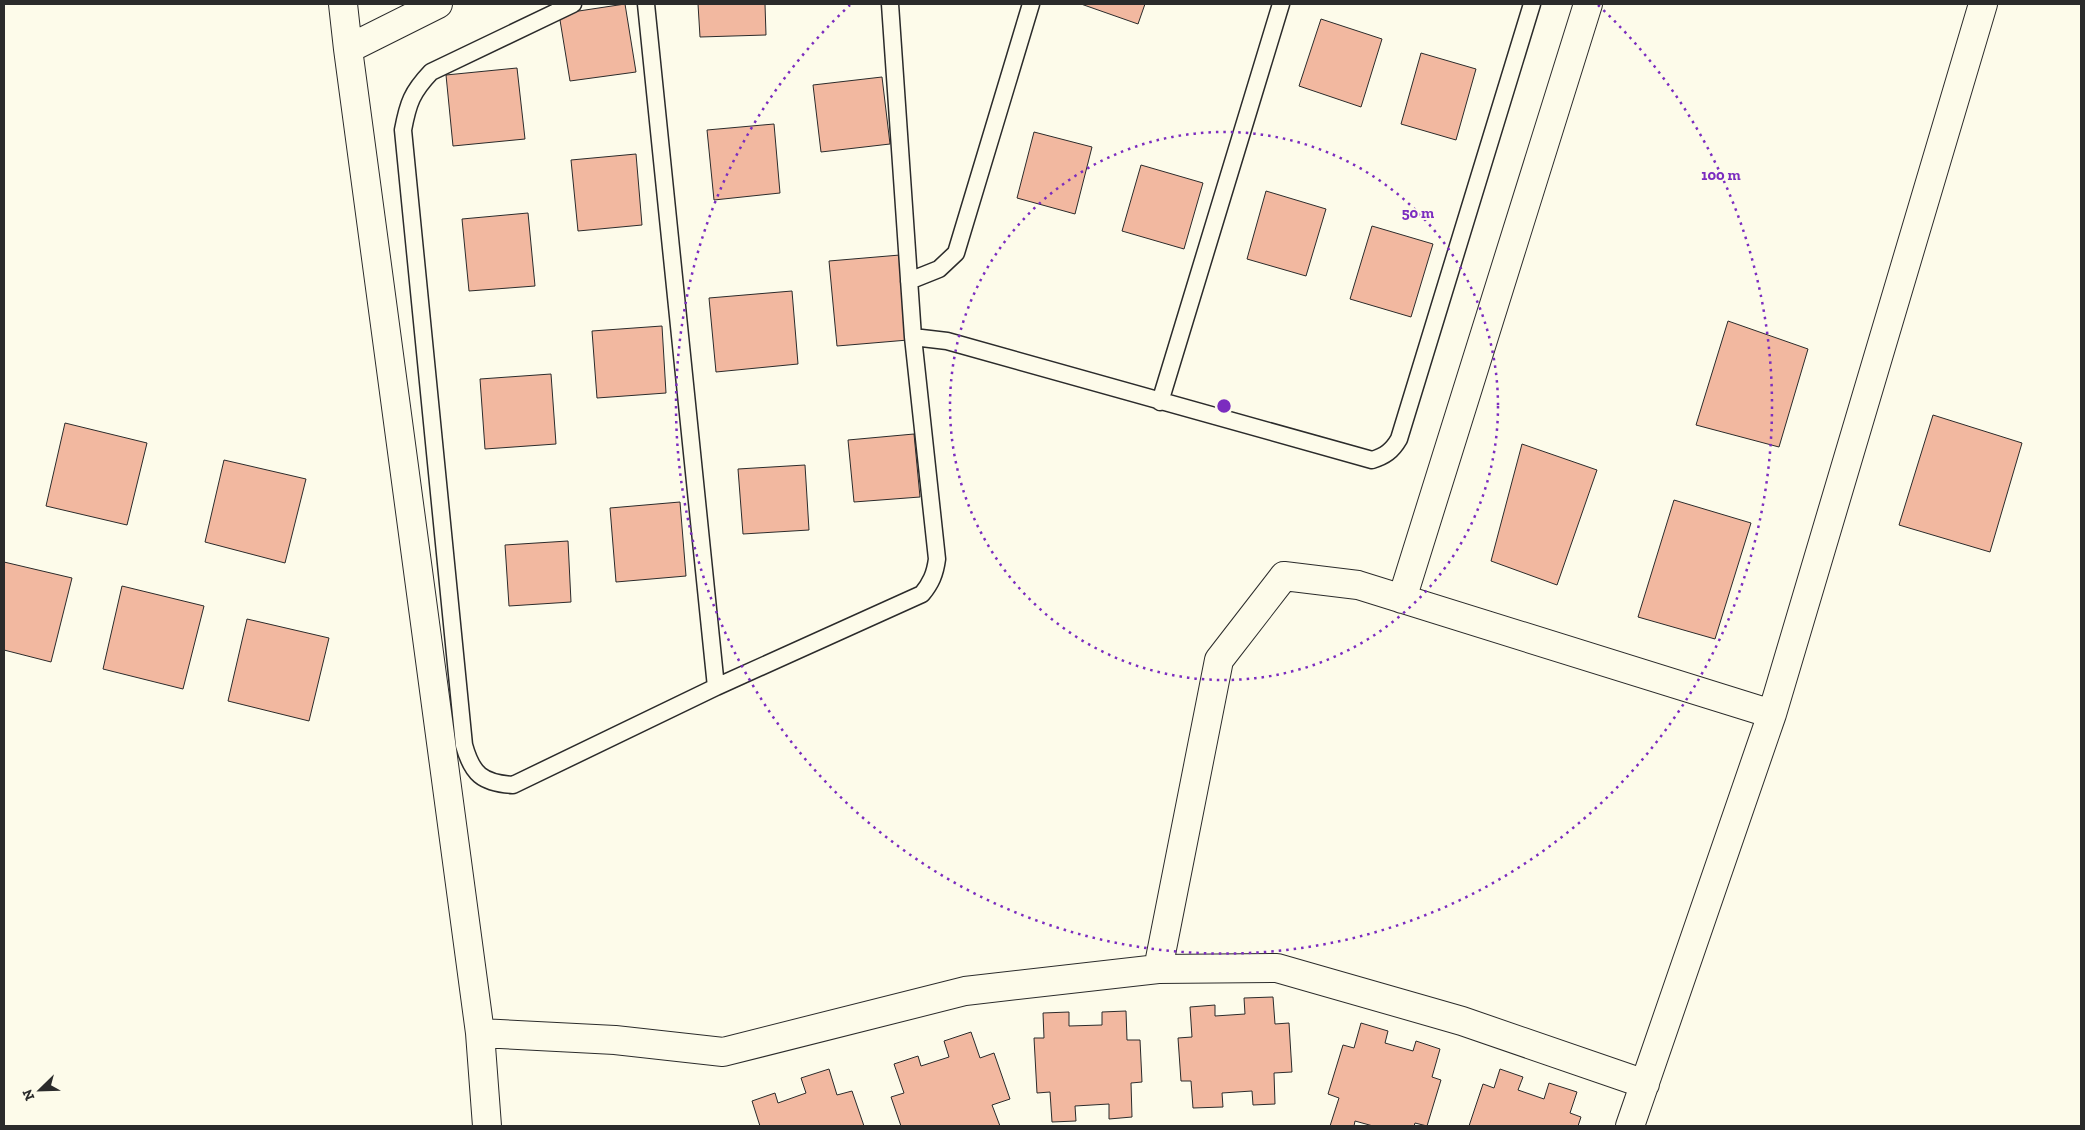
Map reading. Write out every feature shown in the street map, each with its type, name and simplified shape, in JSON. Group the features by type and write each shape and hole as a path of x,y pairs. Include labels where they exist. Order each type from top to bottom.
{"street":[{"path":"342,4 480,1033 487,1126"},
{"path":"348,49 438,4"},
{"path":"1402,599 1588,4"},
{"path":"1630,1126 1772,714 1984,4"},
{"path":"1158,969 1219,660 1284,576 1358,585 1772,714"},
{"path":"480,1033 615,1040 723,1052 965,991 1158,969 1277,968 1462,1022 1645,1084"}],"lane":[{"path":"573,4 431,72 416,89 407,106 403,130 464,745 469,764 479,776 496,784 513,785 716,687 922,594 930,584 935,572 937,559 913,337 890,4"},
{"path":"646,4 716,687"},
{"path":"909,281 939,268 956,253 1031,4"},
{"path":"1160,402 1281,4"},
{"path":"913,337 947,341 1372,460 1383,457 1393,449 1399,439 1532,4"}],"building":[{"path":"625,4 636,72 570,81 559,14"},
{"path":"698,4 765,4 766,35 700,37"},
{"path":"1081,4 1145,4 1138,24"},
{"path":"1321,19 1382,39 1361,107 1299,86"},
{"path":"1421,53 1476,69 1456,140 1401,124"},
{"path":"517,68 525,139 453,146 446,75"},
{"path":"882,77 890,144 821,152 813,85"},
{"path":"774,124 780,193 714,200 707,130"},
{"path":"1034,132 1092,147 1075,214 1017,198"},
{"path":"636,154 642,225 578,231 571,160"},
{"path":"1141,165 1203,183 1184,249 1122,231"},
{"path":"1266,191 1326,209 1306,276 1247,259"},
{"path":"528,213 535,286 469,291 462,219"},
{"path":"1372,226 1433,244 1411,317 1350,299"},
{"path":"900,255 908,340 837,346 829,261"},
{"path":"792,291 798,364 716,372 709,298"},
{"path":"1728,321 1808,349 1779,447 1696,425"},
{"path":"662,326 666,393 597,398 592,331"},
{"path":"551,374 556,444 485,449 480,379"},
{"path":"1933,415 2022,443 1990,552 1899,525"},
{"path":"65,423 147,443 127,525 46,506"},
{"path":"914,434 920,497 854,502 848,440"},
{"path":"1522,444 1597,470 1557,585 1491,561"},
{"path":"224,460 306,479 285,563 205,542"},
{"path":"805,465 809,530 743,534 738,469"},
{"path":"1674,500 1751,523 1715,639 1638,617"},
{"path":"680,502 686,576 616,582 610,508"},
{"path":"568,541 571,602 509,606 505,545"},
{"path":"4,562 72,578 51,662 4,650"},
{"path":"122,586 204,606 183,689 103,669"},
{"path":"247,619 329,638 309,721 228,701"},
{"path":"1273,997 1275,1024 1289,1023 1292,1072 1274,1073 1275,1104 1253,1105 1252,1091 1222,1093 1223,1107 1193,1108 1191,1081 1181,1081 1178,1038 1192,1037 1190,1007 1215,1005 1215,1016 1245,1014 1244,998"},
{"path":"1126,1011 1127,1040 1140,1040 1142,1082 1131,1083 1132,1117 1109,1119 1109,1104 1075,1106 1076,1121 1052,1122 1050,1092 1037,1093 1034,1038 1044,1038 1043,1013 1069,1012 1069,1026 1102,1025 1102,1012"},
{"path":"1361,1023 1388,1031 1385,1043 1413,1051 1416,1041 1440,1049 1432,1077 1441,1080 1427,1126 1415,1123 1414,1126 1373,1126 1355,1121 1354,1126 1330,1126 1339,1098 1328,1094 1343,1045 1354,1048"},
{"path":"971,1032 980,1058 994,1053 1010,1099 992,1105 1000,1126 901,1126 891,1097 904,1093 894,1064 918,1056 921,1066 949,1057 944,1041"},
{"path":"829,1069 837,1095 852,1091 864,1126 760,1126 752,1101 775,1093 778,1103 806,1093 801,1078"},
{"path":"1500,1069 1523,1077 1518,1090 1544,1099 1549,1083 1577,1092 1570,1113 1581,1117 1578,1126 1469,1126 1483,1084 1494,1088"}]}
